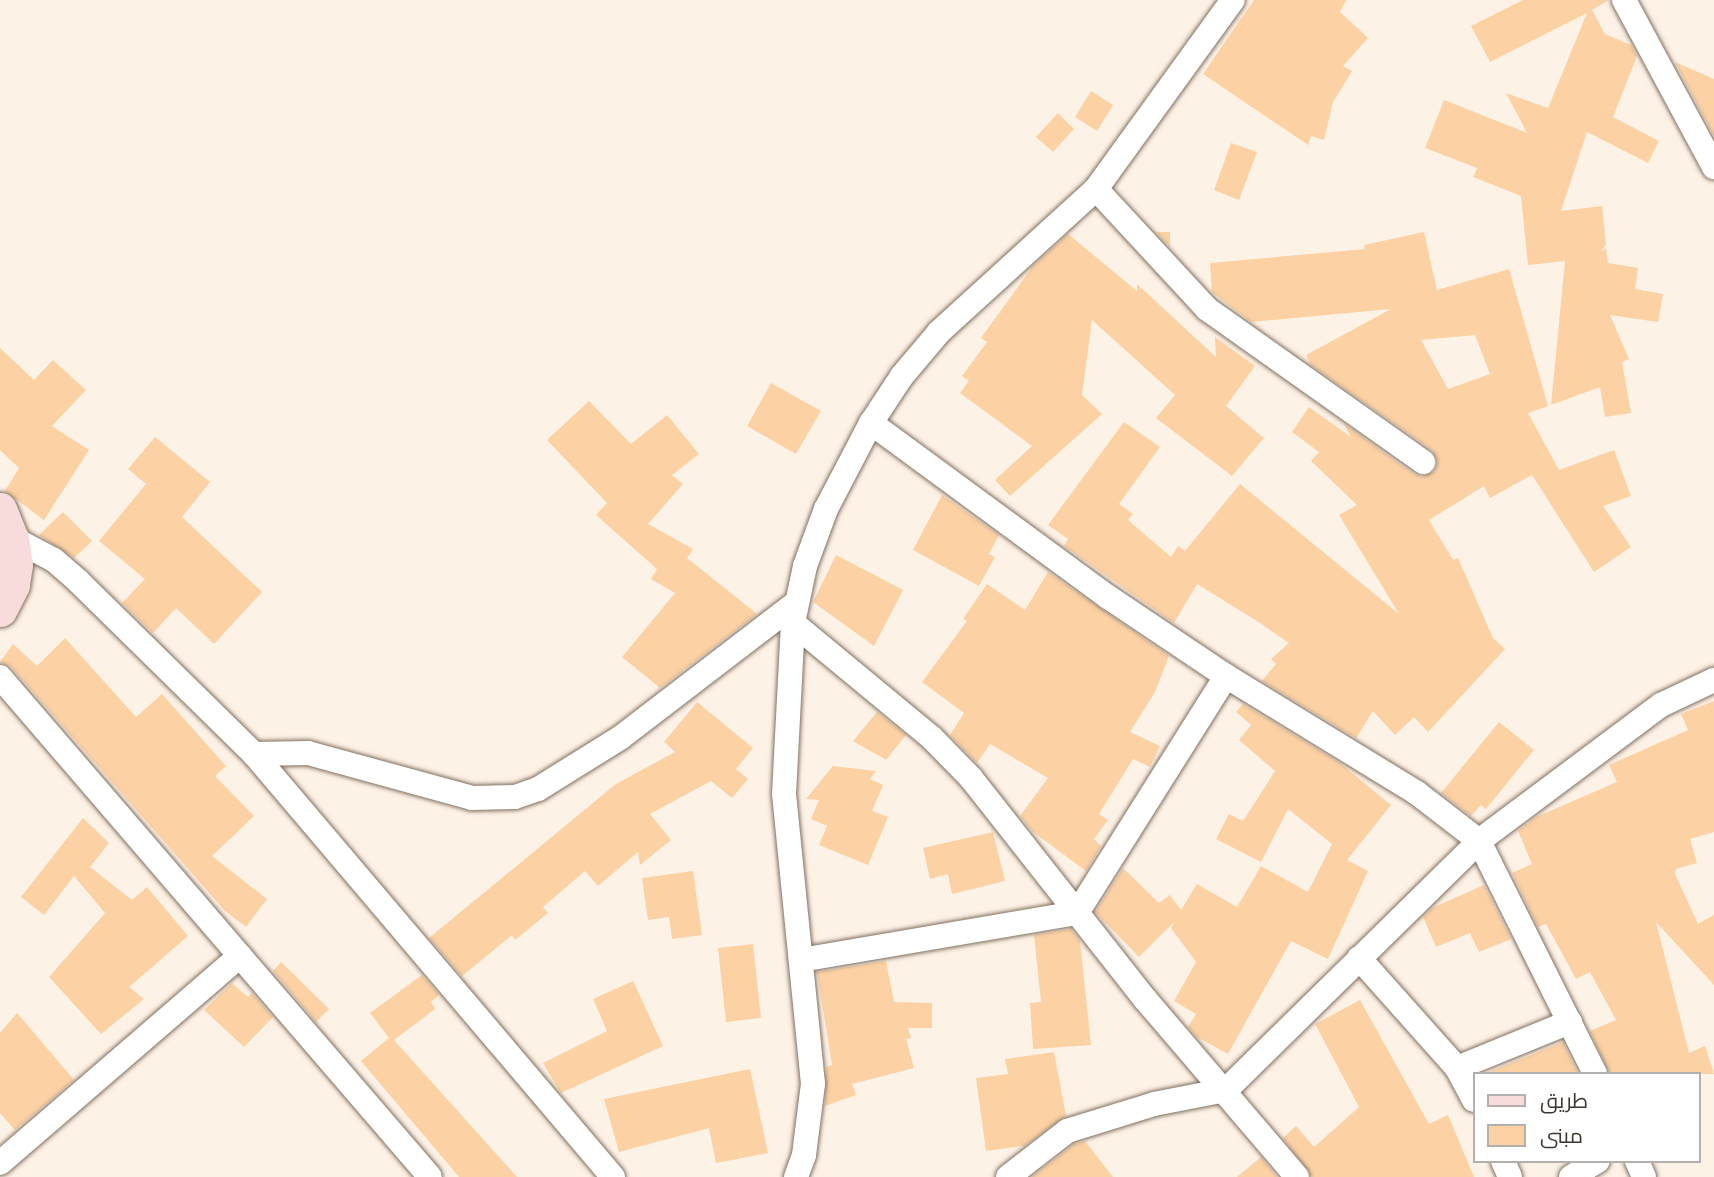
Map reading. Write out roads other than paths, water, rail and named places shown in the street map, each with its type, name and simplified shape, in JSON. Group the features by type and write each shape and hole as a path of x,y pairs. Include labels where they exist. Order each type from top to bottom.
{"main road":[{"path":"0,610 13,585 6,523"}],"street":[{"path":"796,1177 804,1155 813,1084 784,794 794,613 826,509 871,423 939,332 1096,189 1233,0"},
{"path":"1624,0 1714,167"},
{"path":"1096,189 1207,309 1423,462"},
{"path":"871,423 1108,597 1226,676 1417,793 1479,841 1594,1072"},
{"path":"6,523 79,582 254,754 613,1177"},
{"path":"254,754 308,753 472,798 515,797 538,789 620,738 794,613"},
{"path":"794,613 932,738 971,778 1145,999 1226,1090 1297,1177"},
{"path":"801,960 1077,913 1226,676"},
{"path":"0,677 430,1177"},
{"path":"1009,1177 1067,1131 1154,1104 1226,1090 1479,841 1661,705 1714,680"},
{"path":"0,1163 240,956"},
{"path":"1359,958 1457,1068 1472,1096"},
{"path":"1457,1068 1570,1022"},
{"path":"1571,1177 1595,1163"}]}
